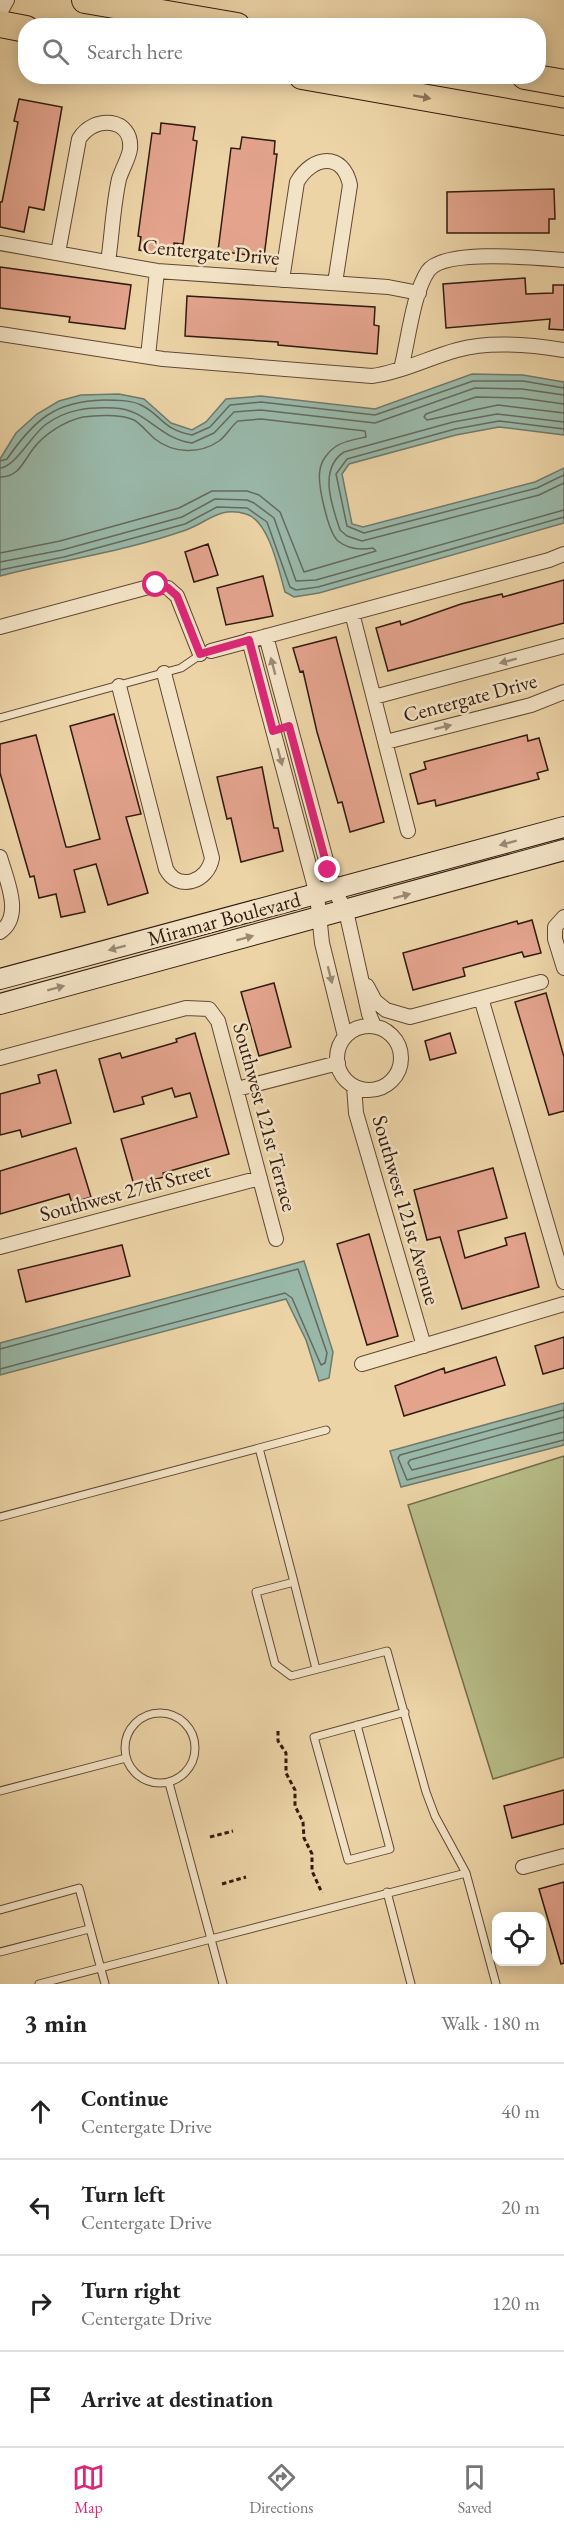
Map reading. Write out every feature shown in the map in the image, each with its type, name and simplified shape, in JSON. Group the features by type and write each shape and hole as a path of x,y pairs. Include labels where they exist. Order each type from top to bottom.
{"highway":[{"path":"85,0 190,18"},
{"path":"0,24 18,27"},
{"path":"546,80 564,83"},
{"path":"348,84 564,122"}],"street":[{"path":"0,13 7,0"},
{"path":"58,253 79,139 86,128 94,123 110,122 123,128 129,138 130,150 119,181 108,262"},
{"path":"282,280 297,182 304,170 314,162 327,161 348,174 350,185 335,283"},
{"name":"Centergate Drive","path":"0,243 157,271 388,287 419,293"},
{"path":"401,369 419,293 429,270 437,264 453,259 518,257 564,261"},
{"path":"148,356 157,271"},
{"path":"0,334 148,356 372,376 401,369 459,349 529,345 564,350"},
{"path":"0,627 156,585 168,588 177,596 206,652 549,560 564,554"},
{"name":"Centergate Drive","path":"352,613 408,831"},
{"path":"266,636 289,726 325,893 319,918 322,943 345,1036"},
{"path":"249,640 273,731 325,893 346,911 369,1014 374,1026"},
{"name":"Centergate Drive","path":"374,697 564,646"},
{"path":"119,686 166,869 170,877 180,882 191,882 202,877 211,867 212,858 164,673"},
{"name":"Centergate Drive","path":"386,742 531,705 564,693"},
{"path":"273,731 289,726"},
{"name":"Miramar Boulevard","path":"0,979 564,827"},
{"name":"Miramar Boulevard","path":"0,1004 564,850"},
{"path":"0,857 13,910 10,920 0,932"},
{"path":"560,922 555,939 564,968"},
{"path":"362,977 375,1001 386,1010 410,1017"},
{"path":"392,1035 410,1017 541,982"},
{"path":"481,998 564,1282"},
{"name":"Southwest 121st Terrace","path":"0,1058 186,1008 209,1009 218,1021 276,1239"},
{"path":"374,1026 392,1035 401,1053 398,1072 383,1086 364,1089 346,1080 338,1063 340,1044 353,1030 374,1026"},
{"path":"237,1089 338,1063"},
{"name":"Southwest 121st Avenue","path":"354,1086 356,1113 424,1346"},
{"name":"Southwest 27th Street","path":"0,1246 260,1178"},
{"path":"362,1364 564,1304"},
{"path":"523,1867 564,1856"}],"lane":[{"path":"0,718 164,673 189,664 206,652"},
{"path":"0,1517 326,1430"},
{"path":"259,1448 316,1669"},
{"path":"294,1582 256,1592 275,1664 291,1676 387,1651 431,1807 466,1873 496,1984"},
{"path":"357,1725 390,1849 348,1860 314,1737 357,1725 405,1712"},
{"path":"166,1714 178,1718 187,1725 193,1735 194,1759 189,1770 169,1783 147,1782 138,1776 126,1758 124,1746 127,1735 143,1717 166,1714"},
{"path":"0,1791 126,1758"},
{"path":"169,1783 223,1984"},
{"path":"39,1984 466,1873"},
{"path":"0,1910 79,1888 105,1984"},
{"path":"387,1892 411,1984"},
{"path":"0,1952 89,1929"}],"path":[{"path":"278,1731 278,1741 286,1753 286,1773 295,1790 295,1806 303,1822 304,1838 312,1854 312,1871 322,1893"},
{"path":"210,1837 233,1830"},
{"path":"222,1884 246,1877"}],"green space":[{"path":"564,1456 564,1757 493,1779 408,1505"}],"water":[{"path":"472,374 523,375 564,382 564,435 499,427 456,435 349,464 342,474 352,524 363,527 535,482 564,468 564,523 319,593 294,597 285,592 272,547 261,526 254,518 237,512 221,513 194,527 140,544 0,576 0,459 16,433 37,414 59,401 81,395 119,394 144,399 171,423 192,430 206,422 226,399 261,396 375,409"},
{"path":"304,1261 333,1352 329,1378 319,1381 306,1340 286,1299 0,1375 0,1343"},
{"path":"564,1403 564,1445 401,1487 390,1451"}],"building":[{"path":"19,99 62,107 44,210 29,207 24,232 0,227 0,202 2,202 18,122 14,121"},
{"path":"161,123 195,127 193,140 197,141 183,244 174,243 173,255 139,250 141,237 138,236 152,133 160,134"},
{"path":"242,137 275,141 274,154 277,154 264,257 218,251 231,148 240,149"},
{"path":"554,189 555,219 549,219 549,233 447,233 447,192"},
{"path":"0,267 131,285 125,329 69,322 70,317 0,308"},
{"path":"525,278 526,294 553,293 553,285 564,285 564,330 549,329 550,319 446,328 443,284"},
{"path":"187,296 375,307 374,325 379,326 377,354 278,345 278,342 185,336"},
{"path":"208,544 218,575 194,582 185,552"},
{"path":"263,576 273,616 226,625 217,588"},
{"path":"564,580 564,623 388,671 376,628 400,621 401,625 461,604 502,594 503,597"},
{"path":"336,637 384,822 350,832 342,802 338,803 317,732 303,671 300,672 293,648"},
{"path":"114,714 141,814 126,817 148,893 108,905 96,864 74,870 85,912 61,917 56,894 39,898 34,876 30,877 0,773 0,744 36,735 66,847 70,847 100,839 70,726"},
{"path":"527,735 528,741 539,738 548,770 537,773 539,779 436,806 435,800 418,804 410,774 426,769 424,762"},
{"path":"262,767 274,828 278,828 283,851 241,862 231,818 227,819 217,777"},
{"path":"532,920 541,953 524,957 522,952 463,968 465,976 413,990 403,953 517,921 518,924"},
{"path":"274,983 291,1047 259,1056 241,992"},
{"path":"546,993 564,1057 564,1111 549,1115 515,1002"},
{"path":"195,1033 229,1154 163,1173 164,1177 134,1185 121,1139 197,1117 190,1093 175,1097 172,1088 142,1097 144,1104 114,1112 99,1059 120,1053 122,1058 177,1042 176,1039"},
{"path":"450,1033 456,1053 430,1060 425,1041"},
{"path":"56,1070 71,1123 22,1137 20,1130 0,1135 0,1094 40,1083 38,1075"},
{"path":"76,1148 91,1197 72,1203 69,1194 0,1214 0,1171"},
{"path":"493,1168 507,1218 458,1231 465,1258 507,1245 505,1238 525,1233 539,1287 462,1309 440,1237 427,1240 414,1190"},
{"path":"369,1234 398,1336 367,1345 337,1244"},
{"path":"122,1245 130,1276 26,1302 18,1270"},
{"path":"564,1337 564,1368 543,1374 535,1346"},
{"path":"496,1357 505,1385 404,1416 395,1386 444,1368 445,1373"},
{"path":"564,1790 564,1824 512,1838 504,1806"},
{"path":"564,1882 564,1963 561,1964 546,1912 539,1889"}],"route":[{"path":"156,585 168,588 177,596 200,654 249,640 273,731 289,726 328,870"}]}
